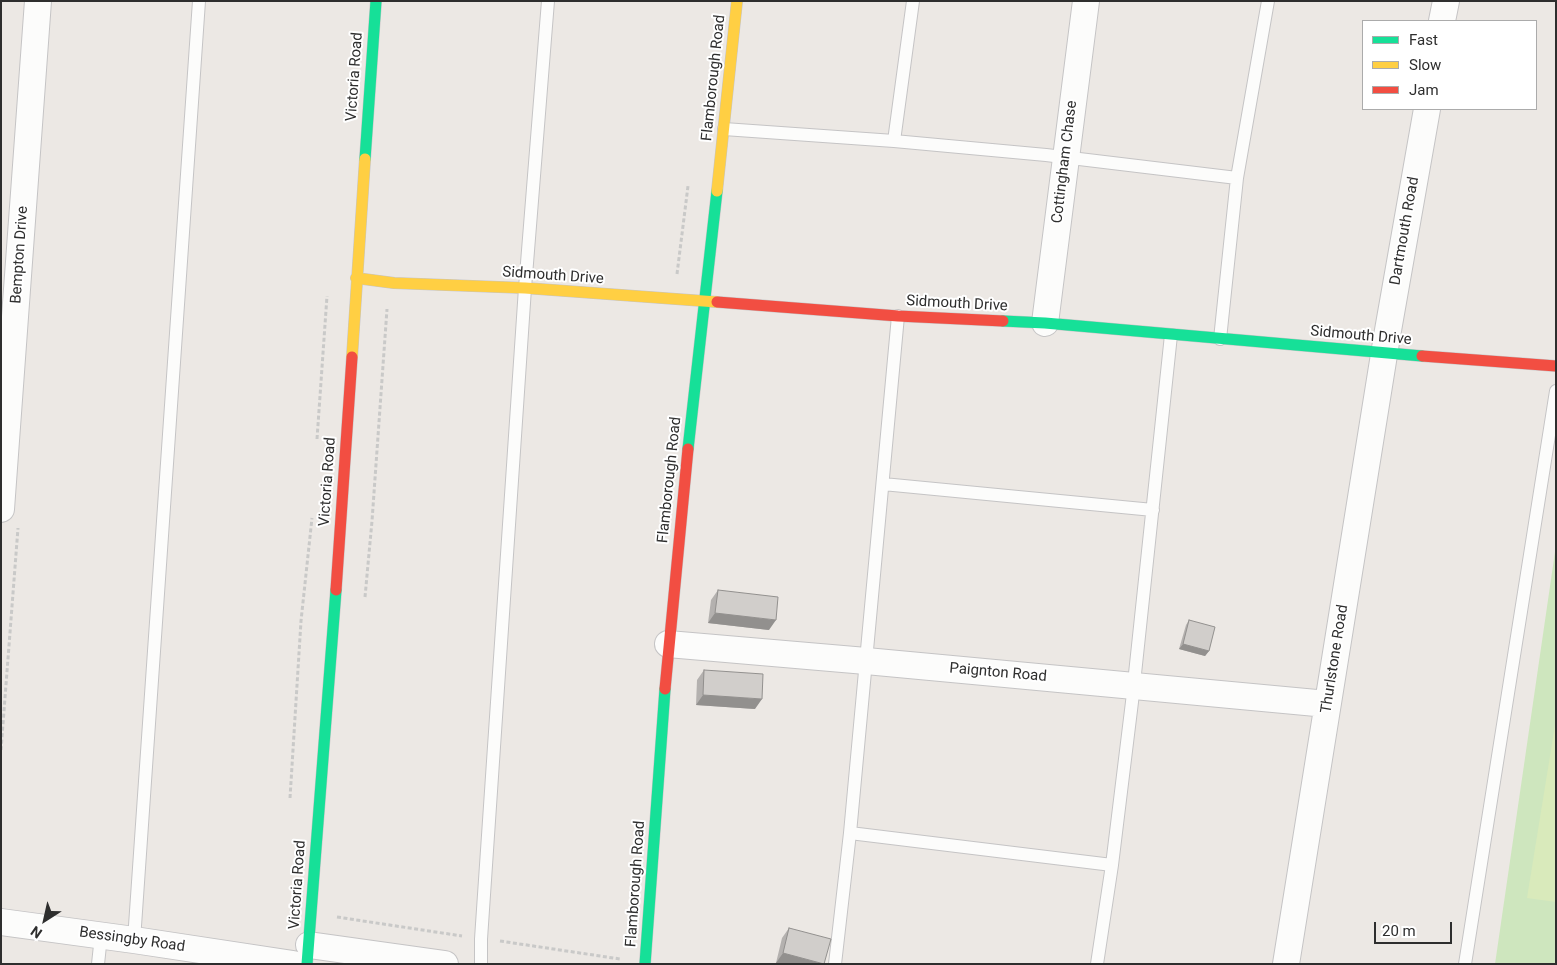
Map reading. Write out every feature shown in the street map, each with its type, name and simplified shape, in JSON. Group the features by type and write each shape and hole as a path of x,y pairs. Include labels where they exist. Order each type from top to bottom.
{"street":[{"name":"Bempton Drive","path":"1,509 38,1"},
{"name":"Victoria Road","path":"303,958 340,536 376,1"},
{"name":"Flamborough Road","path":"645,964 668,644 701,321 737,1"},
{"name":"Cottingham Chase","path":"1044,323 1086,1"},
{"path":"1442,20 1446,1"},
{"name":"Dartmouth Road","path":"1384,354 1427,110"},
{"name":"Sidmouth Drive","path":"356,278 394,283 525,288 898,316 1044,323 1384,354 1556,366"},
{"name":"Thurlstone Road","path":"1286,964 1384,354"},
{"name":"Paignton Road","path":"668,644 866,660 1327,704"},
{"name":"Bessingby Road","path":"1,922 134,940 303,958 445,964"}],"lane":[{"path":"134,940 199,1"},
{"path":"481,964 525,288 548,1"},
{"path":"894,141 912,1"},
{"path":"1220,339 1237,178 1268,1"},
{"path":"724,129 894,141 1066,158 1237,178"},
{"path":"835,964 850,833 898,316"},
{"path":"1097,964 1112,866 1134,686 1171,335"},
{"path":"1465,964 1556,391"},
{"path":"883,484 1152,510"},
{"path":"850,833 1112,866"},
{"path":"98,964 101,936"}],"path":[{"path":"317,446 327,293"},
{"path":"290,801 300,621 312,515"}],"green space":[{"path":"1556,545 1556,964 1495,964"},
{"path":"1556,719 1556,902 1527,898"}],"building":[{"path":"718,590 778,597 776,620 715,613"},
{"path":"1189,620 1215,627 1209,651 1183,644"},
{"path":"704,670 763,674 762,699 703,695"},
{"path":"789,928 831,939 824,964 783,953"}],"traffic: fast":[{"path":"365,159 376,1"},
{"path":"688,449 717,191"},
{"path":"1003,321 1045,323 1422,356"},
{"path":"307,964 336,590"},
{"path":"645,964 665,689"}],"traffic: slow":[{"path":"717,191 737,1"},
{"path":"352,357 365,159"},
{"path":"356,278 394,283 525,288 717,302"}],"traffic: jam":[{"path":"717,302 898,316 1003,321"},
{"path":"1422,356 1556,366"},
{"path":"336,590 352,357"},
{"path":"665,689 688,449"}]}
